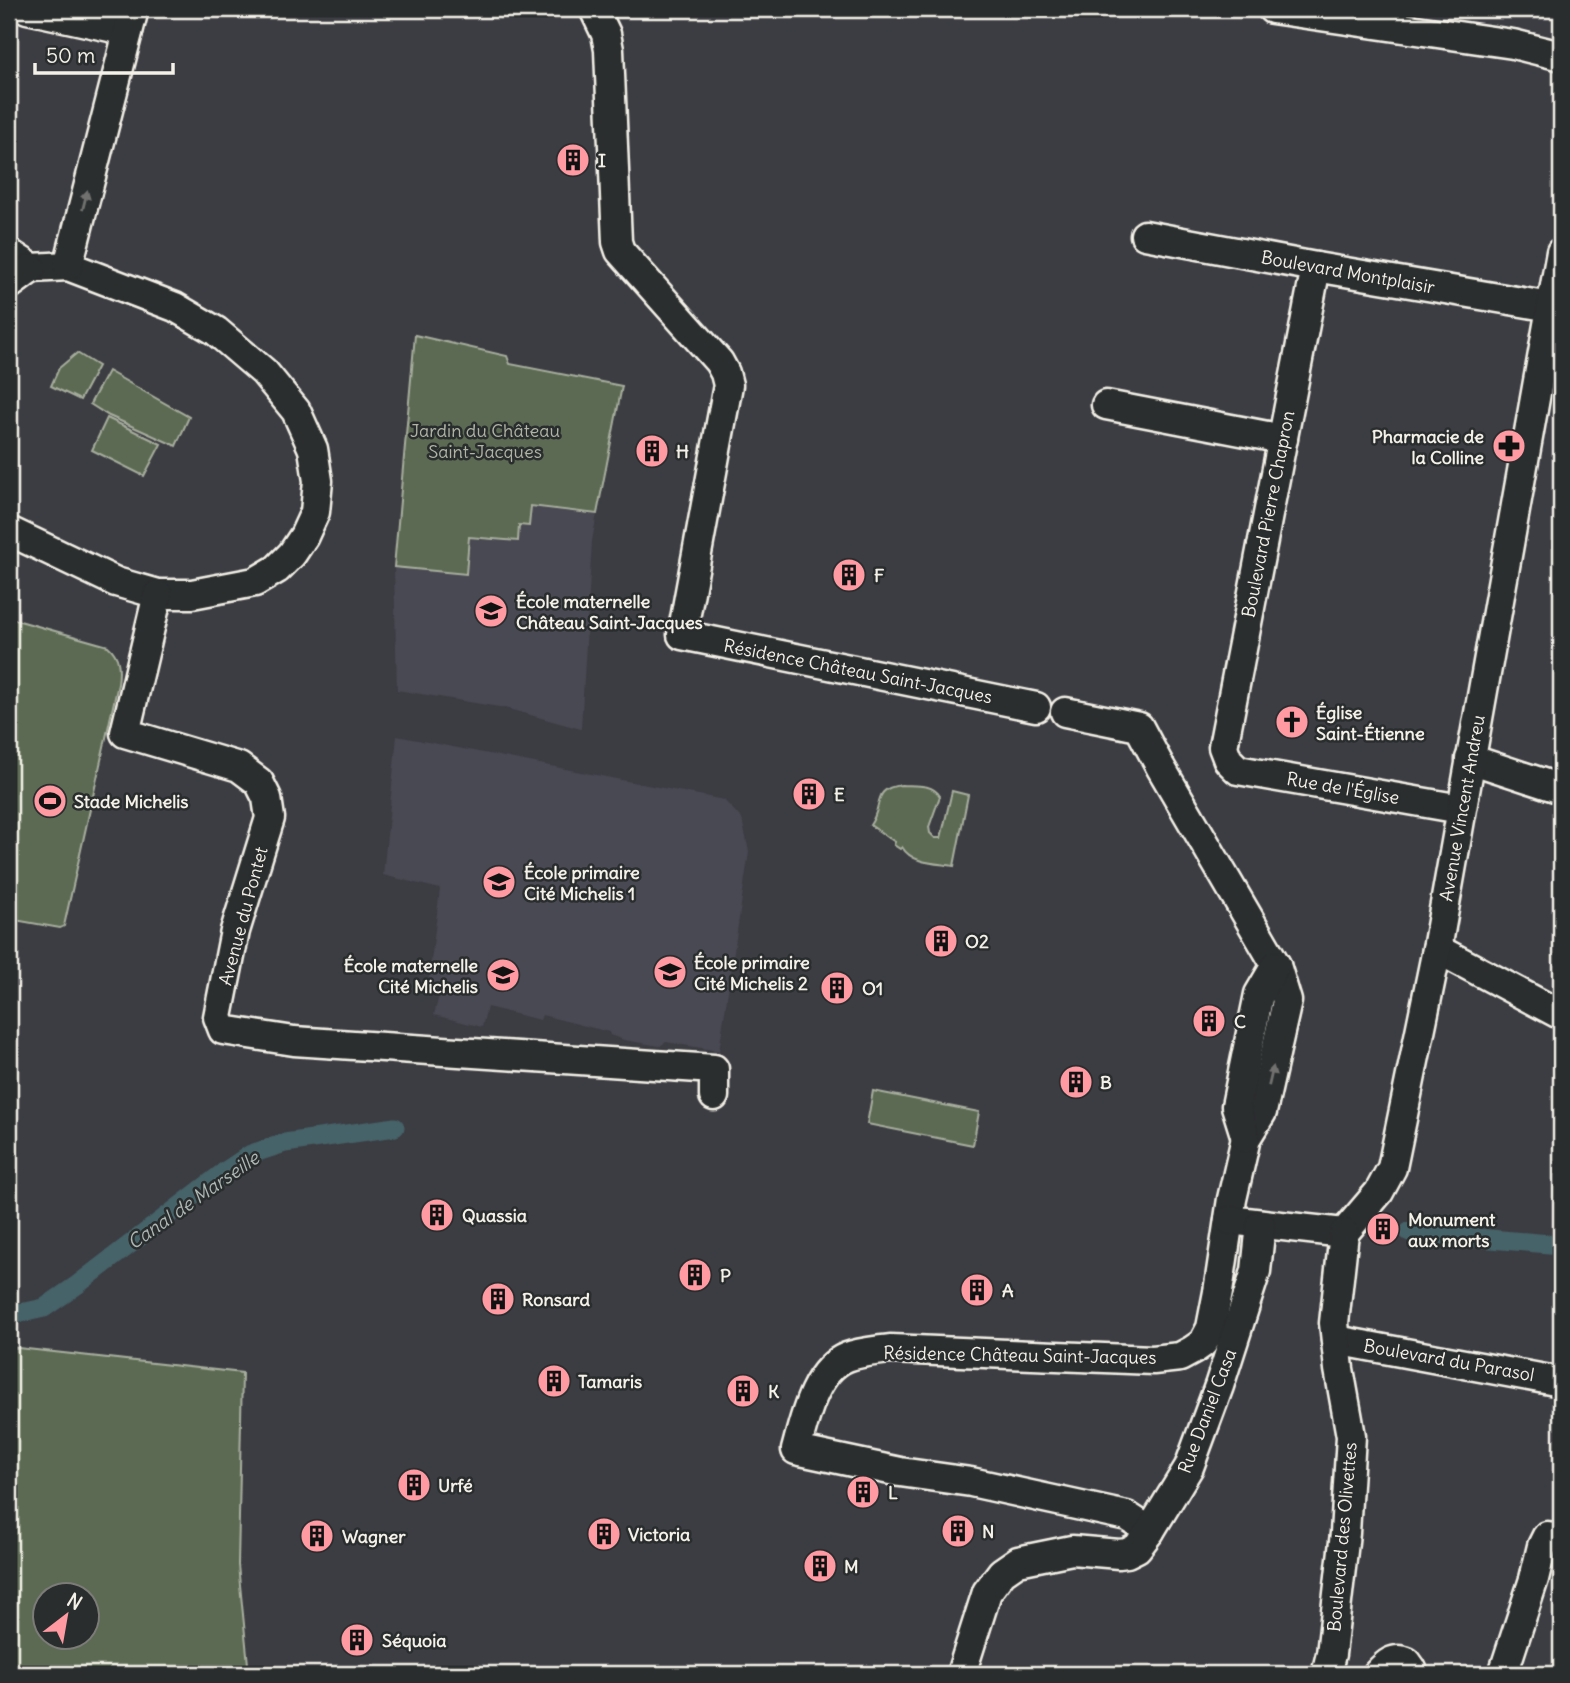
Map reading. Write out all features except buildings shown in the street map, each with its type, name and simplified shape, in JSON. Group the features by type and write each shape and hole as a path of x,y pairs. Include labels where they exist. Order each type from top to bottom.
{"street":[{"path":"27,9 131,20 68,266"},
{"name":"Résidence Château Saint-Jacques","path":"594,9 606,34 609,50 617,242 620,251 719,362 728,385 682,635 1036,706"},
{"path":"1272,9 1513,44 1561,57"},
{"name":"Boulevard Montplaisir","path":"1145,235 1551,307"},
{"name":"Avenue Vincent Andreu","path":"1345,1233 1379,1192 1392,1168 1437,948 1561,252"},
{"path":"9,285 20,261 68,266 176,307 216,331 264,372 296,411 313,449 318,481 315,512 304,536 292,554 277,569 256,582 192,594 158,594 116,582 9,531"},
{"name":"Boulevard Pierre Chapron","path":"1228,760 1223,747 1316,267"},
{"path":"1107,405 1283,439"},
{"name":"Avenue du Pontet","path":"158,594 125,733 239,767 259,782 267,798 270,818 235,931 218,1017 223,1030 294,1041 714,1069 714,1096"},
{"name":"Résidence Château Saint-Jacques","path":"1065,712 1139,727 1276,965 1259,994 1236,1105 1246,1138 1232,1199 1211,1328 1203,1343 1193,1350 1180,1357 1153,1360 890,1349 856,1354 844,1358 830,1370 814,1392 796,1450 900,1472 971,1482 1127,1516 1150,1531"},
{"path":"1470,759 1561,789"},
{"name":"Rue de l'Église","path":"1228,760 1238,769 1461,809"},
{"path":"1437,948 1561,1015"},
{"path":"1229,1220 1345,1233"},
{"name":"Rue Daniel Casa","path":"961,1674 986,1592 1002,1572 1018,1562 1072,1550 1127,1553 1137,1548 1150,1531 1189,1467 1219,1385 1256,1271 1261,1224"},
{"name":"Boulevard des Olivettes","path":"1326,1674 1331,1654 1345,1533 1351,1436 1334,1323 1345,1233"},
{"name":"Boulevard du Parasol","path":"1336,1340 1561,1382"},
{"path":"1503,1674 1542,1546 1547,1536 1561,1539"},
{"path":"1377,1674 1390,1661 1398,1659 1407,1662 1412,1674"}],"shaded area":[{"name":"École maternelle Château Saint-Jacques","path":"531,505 597,514 592,541 581,729 505,708 397,690 394,567 465,574 469,537 519,525 528,526"},
{"path":"397,736 724,800 742,819 749,852 719,1051 666,1042 660,1046 624,1040 610,1035 609,1032 542,1015 540,1020 487,1007 482,1027 434,1015 439,996 427,994 440,889 383,875"}],"green space":[{"name":"Jardin du Château Saint-Jacques","path":"415,335 507,356 510,364 622,386 597,514 531,506 529,526 519,525 518,541 469,537 466,574 394,567"},
{"path":"77,353 98,366 80,400 51,386 59,368"},
{"path":"108,371 189,417 176,446 109,416 90,404"},
{"path":"107,418 161,444 144,476 92,450"},
{"name":"Stade Michelis","path":"9,618 108,646 118,663 118,684 64,926 60,928 9,919"},
{"path":"901,785 928,787 940,796 929,827 935,838 941,838 952,791 968,795 954,866 918,860 870,825 885,790"},
{"path":"873,1091 979,1112 973,1145 867,1124"},
{"path":"9,1347 242,1373 238,1565 249,1674 9,1674"}],"waterway":[{"name":"Canal de Marseille","path":"9,1314 44,1308 251,1154 285,1143 395,1127"},
{"name":"Canal de Marseille","path":"1409,1232 1561,1245"}],"place":[{"name":"I","path":"573,160"},
{"name":"Pharmacie de la Colline","path":"1509,446"},
{"name":"H","path":"652,451"},
{"name":"F","path":"849,575"},
{"name":"École maternelle Château Saint-Jacques","path":"491,611"},
{"name":"Église Saint-Étienne","path":"1292,722"},
{"name":"E","path":"809,794"},
{"name":"Stade Michelis","path":"50,801"},
{"name":"École primaire Cité Michelis 1","path":"499,882"},
{"name":"O2","path":"941,941"},
{"name":"École primaire Cité Michelis 2","path":"670,972"},
{"name":"École maternelle Cité Michelis","path":"503,975"},
{"name":"O1","path":"837,988"},
{"name":"C","path":"1209,1021"},
{"name":"B","path":"1076,1082"},
{"name":"Quassia","path":"437,1215"},
{"name":"Monument aux morts","path":"1383,1229"},
{"name":"P","path":"695,1275"},
{"name":"A","path":"977,1290"},
{"name":"Ronsard","path":"498,1299"},
{"name":"Tamaris","path":"554,1381"},
{"name":"K","path":"743,1391"},
{"name":"Urfé","path":"414,1485"},
{"name":"L","path":"863,1492"},
{"name":"N","path":"958,1531"},
{"name":"Victoria","path":"604,1534"},
{"name":"Wagner","path":"317,1536"},
{"name":"M","path":"820,1566"},
{"name":"Séquoia","path":"357,1640"}]}
